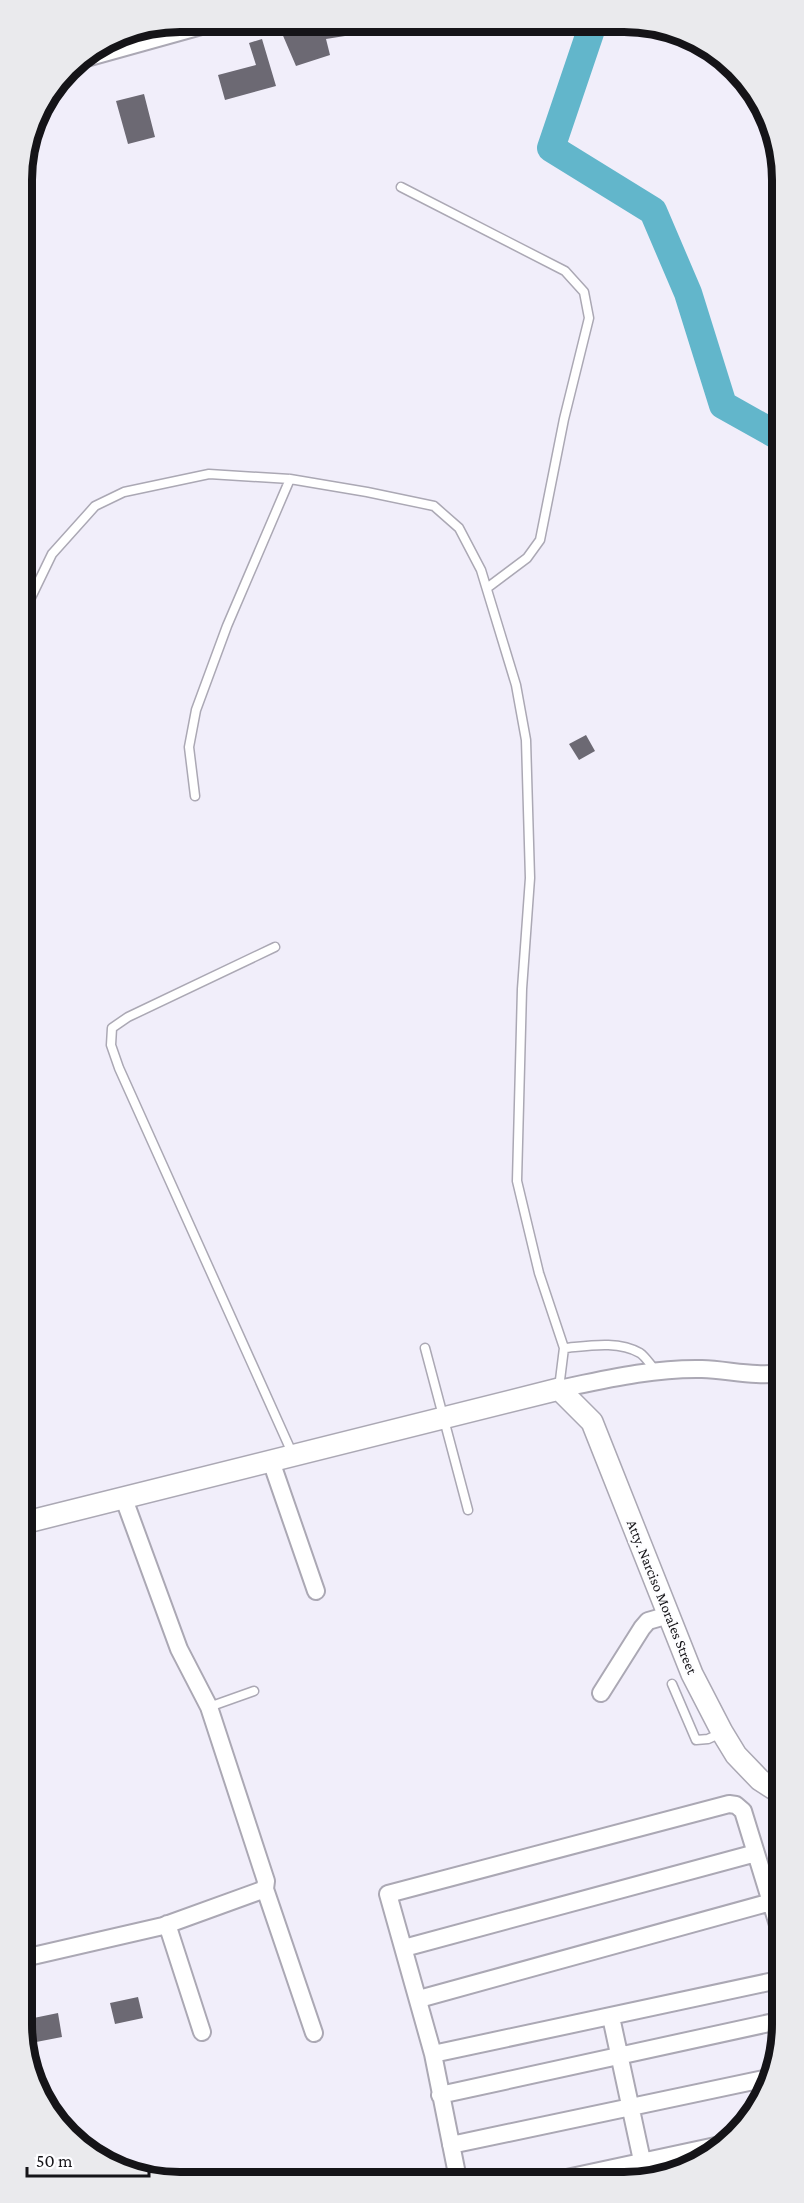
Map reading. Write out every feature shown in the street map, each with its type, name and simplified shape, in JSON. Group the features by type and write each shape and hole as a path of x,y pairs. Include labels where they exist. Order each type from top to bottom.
{"street":[{"path":"101,54 179,32"},
{"path":"32,1521 444,1417 640,1372 702,1369 772,1375"},
{"name":"Atty. Narciso Morales Street","path":"559,1389 592,1422 692,1674 722,1732 736,1755 760,1780 772,1788"},
{"path":"271,1461 316,1591"},
{"path":"124,1499 179,1649 209,1707 266,1881 265,1889 314,2033"},
{"path":"601,1693 648,1621 669,1615"},
{"path":"457,2172 440,2095 434,2054 388,1894 729,1804 736,1805 743,1811 756,1853 772,1890"},
{"path":"404,1948 756,1853"},
{"path":"32,1956 167,1924 265,1889"},
{"path":"419,1999 772,1902"},
{"path":"167,1924 202,2032"},
{"path":"434,2054 772,1981"},
{"path":"611,2017 644,2170"},
{"path":"440,2095 772,2022"},
{"path":"451,2145 761,2080"},
{"path":"595,2172 704,2149"}],"lane":[{"path":"401,187 565,271 584,292 589,318 564,419 540,540 527,558 487,588"},
{"path":"32,595 52,554 95,506 124,492 209,474 290,479 435,507 459,528 481,570 487,588 516,685 526,740 530,878 522,989 517,1181 539,1273 564,1348 559,1389"},
{"path":"195,796 189,747 196,710 232,616 290,479"},
{"path":"275,947 128,1017 112,1028 111,1045 119,1068 294,1455"},
{"path":"564,1348 602,1345 622,1348 640,1353 656,1371"},
{"path":"425,1348 468,1510"},
{"path":"672,1684 696,1740 708,1739 722,1732"},
{"path":"209,1707 254,1691"}],"building":[{"path":"281,32 344,32 345,36 326,39 330,55 296,66"},
{"path":"262,39 276,86 225,100 218,75 256,65 249,43"},
{"path":"144,94 155,137 128,144 116,101"},
{"path":"586,735 595,751 579,760 569,744"},
{"path":"138,1997 143,2018 115,2024 110,2003"},
{"path":"58,2013 62,2037 33,2043 32,2018"}],"waterway":[{"path":"590,32 551,148 653,211 688,293 723,405 772,433"}]}
